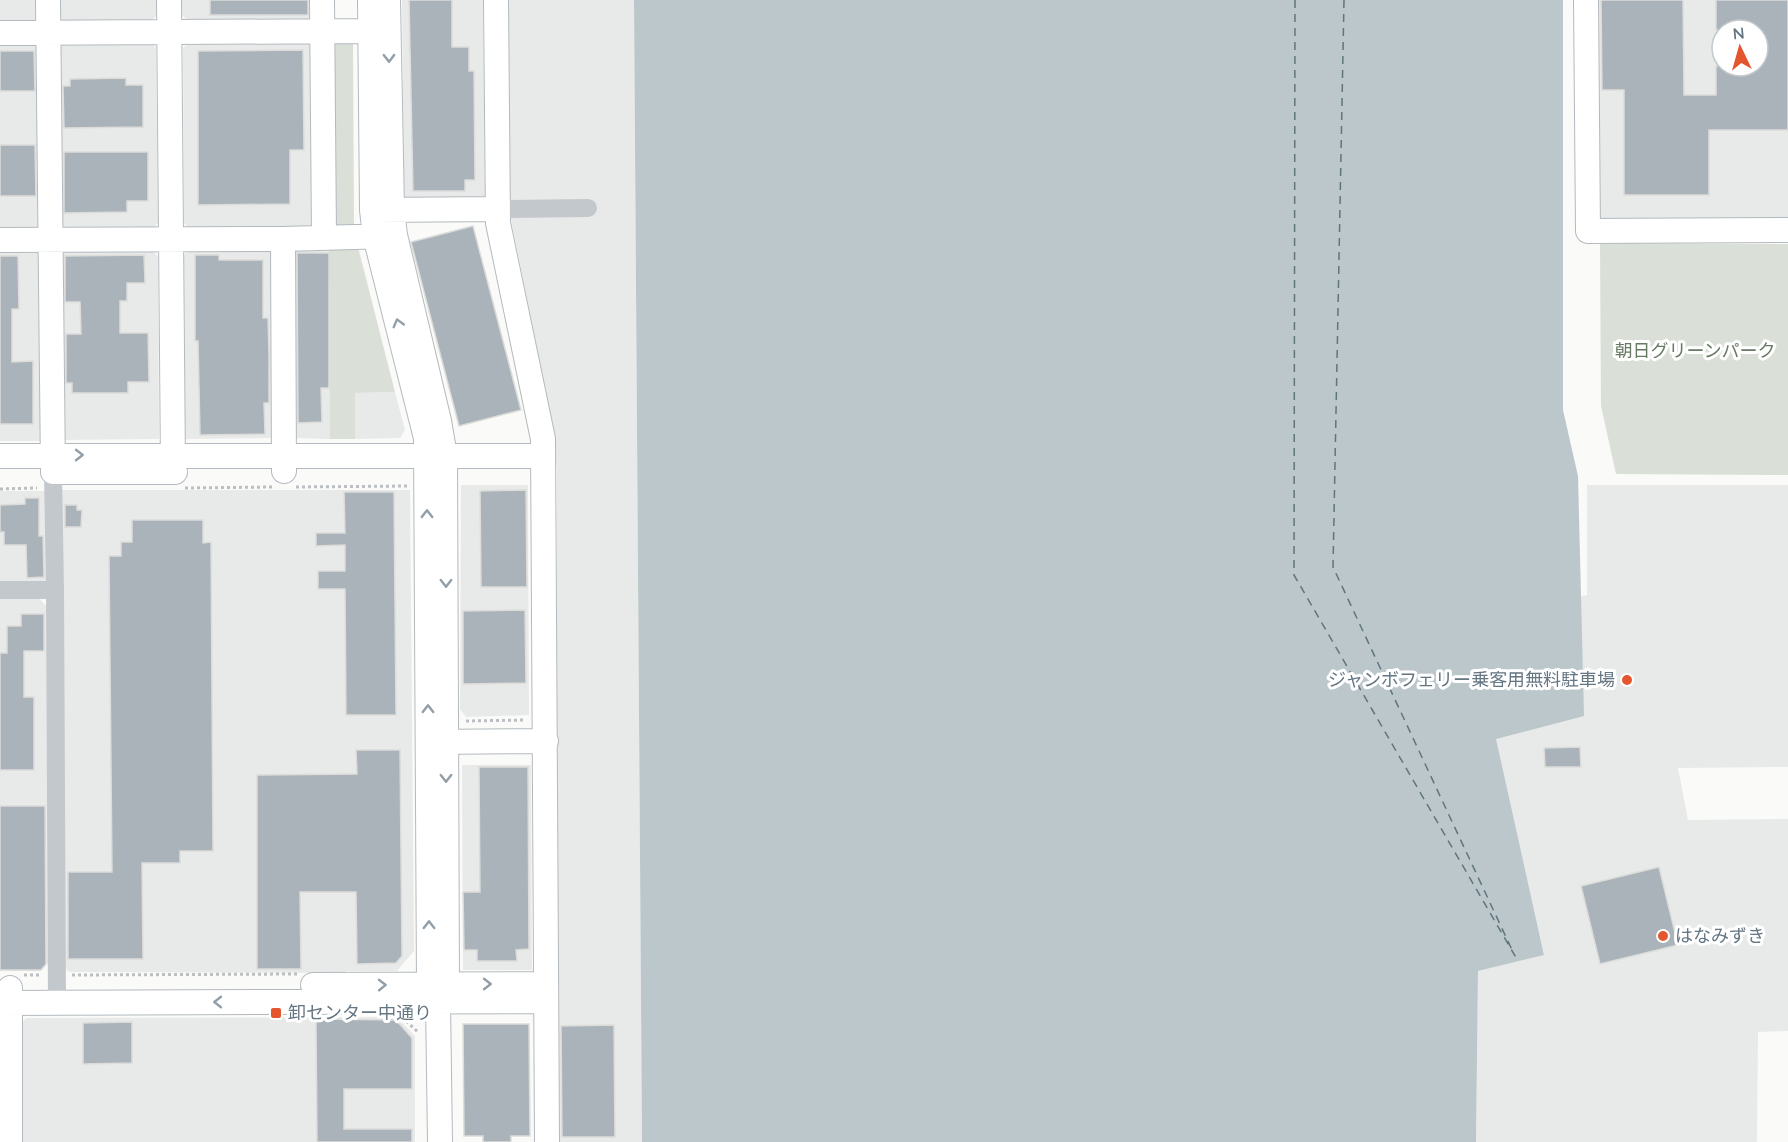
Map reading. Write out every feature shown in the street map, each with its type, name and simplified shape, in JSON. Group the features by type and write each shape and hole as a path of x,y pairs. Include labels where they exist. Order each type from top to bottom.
{"street":[{"path":"48,0 56,590 57,988"},
{"path":"169,0 175,472"},
{"path":"322,0 324,237"},
{"path":"370,0 370,31 385,236 439,421 432,469 440,1142"},
{"path":"382,210 388,0"},
{"path":"496,0 498,223 543,439 547,1142"},
{"path":"1587,0 1588,231 1788,230"},
{"path":"0,33 370,31"},
{"path":"382,210 588,208"},
{"path":"0,240 283,239 385,236"},
{"path":"283,239 287,475"},
{"path":"0,456 53,472"},
{"path":"0,472 175,472 287,475 543,464"},
{"path":"0,591 56,590"},
{"path":"437,742 546,741"},
{"path":"10,1142 8,991 57,988 545,992"}],"path":[{"path":"175,472 287,475 410,486 432,469"},
{"path":"0,489 53,472"},
{"path":"8,991 299,974"}],"shaded area":[{"path":"0,0 40,0 40,16 32,25 0,26"},
{"path":"55,0 157,0 157,15 148,24 64,25 55,17"},
{"path":"182,0 315,0 315,15 308,23 190,22 182,15"},
{"path":"402,0 483,0 485,197 404,198"},
{"path":"508,0 634,0 642,1142 557,1142 557,470 553,429 509,209"},
{"path":"634,0 1563,0 1563,410 1578,476 1584,716 1496,739 1544,955 1478,971 1476,1142 642,1142"},
{"path":"1598,0 1788,0 1788,219 1597,218"},
{"path":"308,38 315,47 315,224 309,231 192,232 184,223 183,48 192,39"},
{"path":"0,40 32,40 40,49 41,225 34,232 0,233"},
{"path":"63,40 149,40 156,48 158,223 149,232 65,234 55,224 55,48"},
{"path":"150,247 158,257 159,439 58,440 56,258 64,249"},
{"path":"194,247 267,247 276,256 276,438 185,439 184,255"},
{"path":"0,248 35,248 43,258 44,441 0,441"},
{"path":"297,248 329,248 330,439 292,438 290,255"},
{"path":"395,392 405,430 400,438 355,439 355,393"},
{"path":"461,485 528,485 529,715 466,717 460,709"},
{"path":"1587,485 1788,485 1788,767 1678,768 1688,820 1788,819 1788,1031 1758,1032 1757,1142 1476,1142 1478,971 1544,954 1495,738 1581,596 1587,595"},
{"path":"59,490 410,490 414,951 397,971 346,971 345,973 69,972 61,963"},
{"path":"0,491 47,491 48,579 40,585 0,585"},
{"path":"0,597 38,597 47,607 48,963 41,971 0,971"},
{"path":"462,765 531,765 532,970 463,970"},
{"path":"397,1017 415,1036 415,1142 19,1142 20,1025 26,1018"}],"green space":[{"path":"336,39 353,39 354,231 340,231 330,223 328,48"},
{"name":"朝日グリーンパーク","path":"1600,243 1788,244 1788,475 1616,474 1601,406"},
{"path":"358,247 395,392 355,393 355,439 330,439 329,248"}],"building":[{"path":"210,0 308,0 308,15 210,15"},
{"path":"409,0 452,0 452,47 469,47 469,71 474,71 475,180 465,180 465,191 413,191"},
{"path":"1601,0 1683,0 1684,95 1716,95 1716,78 1770,78 1770,18 1716,18 1716,0 1788,0 1788,130 1709,130 1709,195 1624,195 1624,90 1602,90"},
{"path":"303,50 304,150 290,150 290,204 198,205 198,51"},
{"path":"0,51 34,51 35,91 0,91"},
{"path":"126,78 126,85 143,85 143,127 64,128 63,86 70,86 70,79"},
{"path":"0,145 35,145 36,196 0,196"},
{"path":"64,152 148,152 148,201 127,201 127,212 64,213"},
{"path":"473,226 521,410 459,426 411,242"},
{"path":"297,253 329,253 329,388 321,388 322,422 298,423"},
{"path":"144,255 145,283 127,283 127,301 120,301 120,333 148,333 149,382 128,382 128,393 72,393 72,383 66,383 66,334 81,334 80,302 65,302 65,256"},
{"path":"195,255 219,255 219,260 263,260 263,318 268,318 269,354 269,403 264,403 265,434 200,435 198,341 195,341"},
{"path":"0,256 18,256 19,309 12,309 12,362 33,361 33,424 0,424"},
{"path":"526,490 527,587 481,587 480,491"},
{"path":"344,492 394,492 396,715 346,715 345,589 318,589 318,571 345,571 345,545 316,546 316,533 345,533"},
{"path":"25,498 39,498 39,536 43,536 44,577 27,578 26,545 4,545 4,532 0,532 0,505 25,504"},
{"path":"65,505 77,505 77,510 82,510 81,527 65,527"},
{"path":"132,520 203,520 203,543 211,542 213,851 180,851 180,863 142,863 143,959 68,959 68,872 112,872 109,556 121,556 121,542 132,542"},
{"path":"525,610 526,683 463,684 463,611"},
{"path":"21,614 44,614 44,651 24,651 24,697 34,697 34,770 0,770 0,653 7,653 7,626 21,626"},
{"path":"1580,747 1581,767 1545,767 1544,748"},
{"path":"356,750 400,750 402,956 396,963 357,964 356,892 300,892 301,969 257,969 257,775 357,774"},
{"path":"479,767 528,767 529,949 516,950 517,961 477,961 477,950 464,950 463,892 480,892"},
{"path":"0,806 45,806 46,964 41,970 0,970"},
{"path":"1659,867 1678,945 1600,964 1581,886"},
{"path":"316,1019 396,1020 412,1038 412,1089 344,1089 344,1129 412,1129 412,1142 317,1142"},
{"path":"132,1022 132,1063 83,1064 83,1023"},
{"path":"463,1024 529,1024 530,1136 511,1136 511,1142 483,1142 483,1136 464,1136"},
{"path":"614,1025 615,1137 562,1137 561,1026"}],"ferry route":[{"path":"1295,0 1294,575 1518,961"},
{"path":"1344,0 1333,567 1513,952"}],"place":[{"name":"ジャンボフェリー乗客用無料駐車場","path":"1627,680"},
{"name":"はなみずき","path":"1663,936"},
{"name":"卸センター中通り","path":"276,1013"}]}
